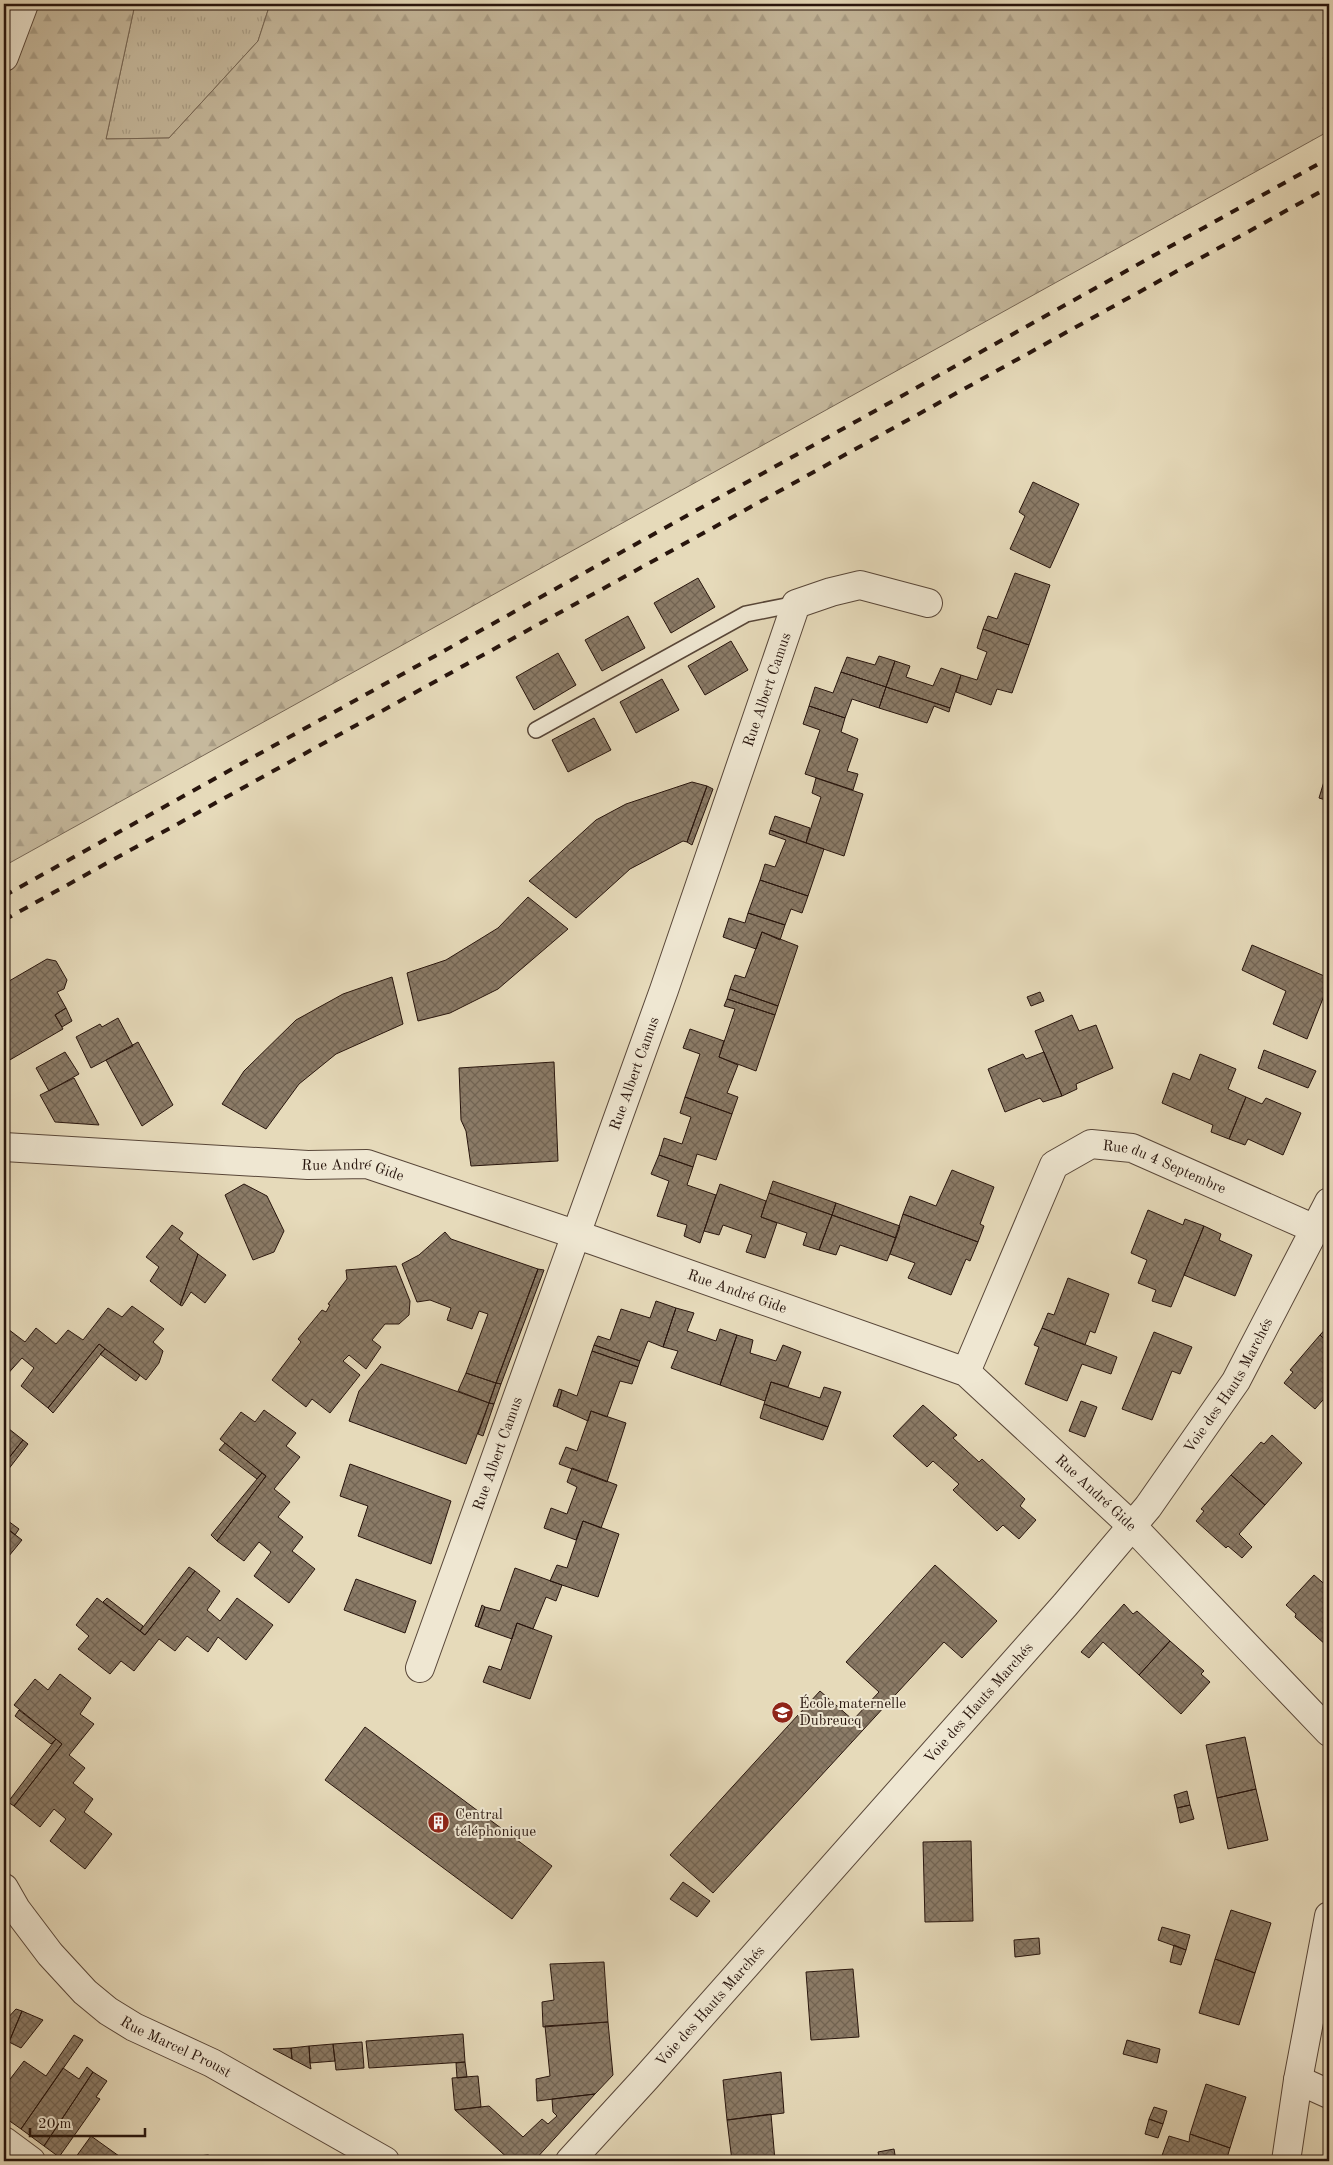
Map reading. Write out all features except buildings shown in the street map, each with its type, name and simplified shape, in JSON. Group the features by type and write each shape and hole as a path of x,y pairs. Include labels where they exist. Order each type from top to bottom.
{"street":[{"path":"4,57 24,4"},
{"path":"796,604 831,592 860,585 928,603"},
{"name":"Rue Albert Camus","path":"420,1668 664,990 796,604"},
{"name":"Rue du 4 Septembre","path":"966,1372 1054,1165 1091,1144 1132,1148 1322,1231"},
{"name":"Rue André Gide","path":"4,1146 308,1165 367,1164 966,1372 1131,1525 1329,1732"},
{"name":"Voie des Hauts Marchés","path":"570,2161 1065,1605 1148,1507 1236,1381 1322,1231 1329,1202"},
{"name":"Rue Marcel Proust","path":"4,1888 16,1909 50,1954 85,1992 108,2011 134,2027 212,2063 385,2161"},
{"path":"1286,2161 1298,2080 1329,1916"},
{"path":"1298,2080 1329,2094"},
{"path":"4,2141 31,2161"}],"lane":[{"path":"536,730 746,614 796,604"}],"green space":[{"path":"4,4 135,4 106,139 169,138 258,41 270,4 1329,4 1329,131 4,866"},
{"path":"135,4 270,4 258,41 169,138 106,139"}],"railway":[{"path":"4,896 1329,158"},
{"path":"4,920 1329,187"}],"place":[{"name":"École maternelle Dubreucq","path":"783,1712"},
{"name":"Central téléphonique","path":"439,1823"}]}
